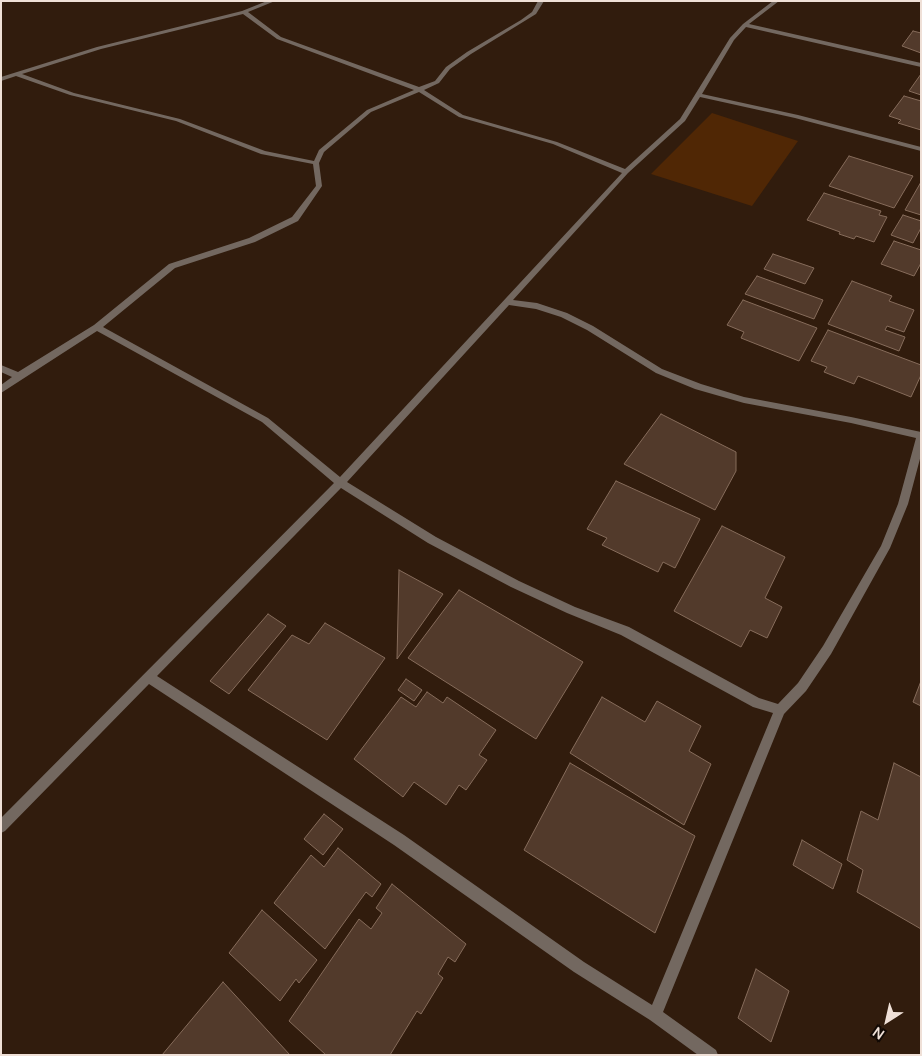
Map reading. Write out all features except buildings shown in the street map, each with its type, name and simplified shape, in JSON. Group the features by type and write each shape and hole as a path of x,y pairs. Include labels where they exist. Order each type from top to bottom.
{"street":[{"path":"1,79 99,48 244,12 273,1"},
{"path":"1,390 19,376 97,327 172,266 252,240 295,219 319,186 316,163 321,151 369,111 437,82 448,68 469,52 534,13 541,1"},
{"path":"1,827 340,483 626,172 684,120 732,39 745,25 777,1"},
{"path":"244,12 278,38 421,90 461,116 555,143 626,172"},
{"path":"745,25 921,66"},
{"path":"16,74 72,94 178,120 263,153 316,163"},
{"path":"700,95 796,116 921,149"},
{"path":"508,302 537,306 564,314 659,370 698,387 744,400 851,420 921,436 903,504 885,548 828,650 802,687 780,710 655,1015"},
{"path":"97,327 264,420 340,483 432,540 515,584 571,610 625,631 757,703 780,710"},
{"path":"1,368 19,376"},
{"path":"148,677 399,840 579,966 655,1015 711,1055"}],"shaded area":[{"path":"712,113 798,141 752,206 651,174"}]}
